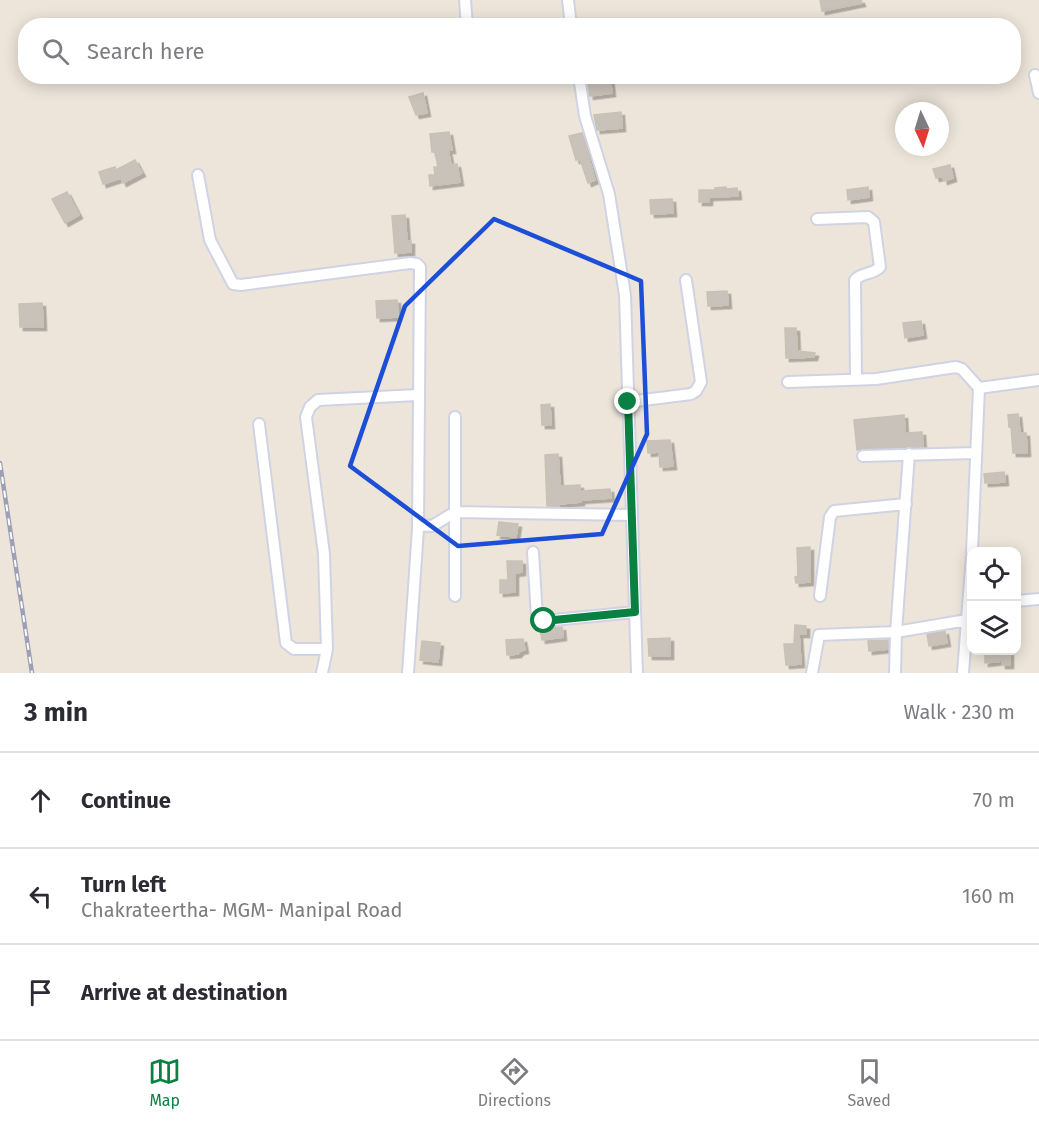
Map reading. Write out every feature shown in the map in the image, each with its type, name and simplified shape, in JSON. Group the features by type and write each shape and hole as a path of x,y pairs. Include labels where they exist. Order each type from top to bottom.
{"street":[{"path":"465,0 466,18"},
{"path":"568,0 571,18"},
{"path":"1035,75 1039,93"},
{"path":"580,84 585,116 609,194 625,296 637,673"},
{"path":"198,175 210,240 233,284 241,285 410,263 420,267 418,525 408,673"},
{"path":"817,219 868,217 874,222 879,267 876,271 859,276 855,280 856,380"},
{"path":"628,402 691,393 700,387 686,280"},
{"path":"788,382 876,379 956,367 963,369 979,388 972,547"},
{"path":"979,388 1039,380"},
{"path":"322,673 327,649 324,554 306,417 310,407 318,400 418,395"},
{"path":"455,417 455,596"},
{"path":"259,424 286,643 294,649 327,649"},
{"path":"863,456 976,453"},
{"path":"895,673 909,454"},
{"path":"820,596 830,517 834,511 906,504"},
{"path":"418,525 432,526 455,512 632,514"},
{"path":"533,552 537,617 544,621 635,612"},
{"path":"1021,601 1039,599"},
{"path":"812,673 819,635 896,632 967,620 963,673"}],"highlighted area":[{"path":"494,219 641,281 647,434 602,534 458,546 350,466 405,306"}],"building":[{"path":"820,0 861,0 862,3 822,11"},
{"path":"588,84 611,84 612,93 590,96"},
{"path":"423,93 427,113 416,115 409,97"},
{"path":"621,112 622,128 597,130 594,115"},
{"path":"449,132 452,150 448,150 451,165 457,164 460,182 430,186 429,175 435,175 434,167 438,167 435,152 432,152 430,134"},
{"path":"582,133 595,180 588,183 580,159 576,160 569,136"},
{"path":"135,160 142,173 123,183 121,178 103,184 99,172 115,167 116,170"},
{"path":"950,165 953,178 944,181 943,176 936,178 933,169"},
{"path":"726,187 726,189 737,188 738,196 709,197 709,202 699,202 699,190"},
{"path":"868,187 869,197 848,200 847,190"},
{"path":"67,192 79,215 65,223 52,199"},
{"path":"672,199 673,213 651,214 650,200"},
{"path":"405,215 407,241 411,241 411,252 395,253 392,216"},
{"path":"727,291 728,305 708,306 707,292"},
{"path":"397,300 398,317 377,318 376,301"},
{"path":"42,303 43,327 20,327 19,304"},
{"path":"921,321 923,335 905,338 903,323"},
{"path":"785,328 796,328 797,351 815,353 814,357 786,358"},
{"path":"550,404 551,425 542,425 541,405"},
{"path":"1018,414 1020,433 1026,433 1027,453 1013,453 1008,415"},
{"path":"904,415 905,433 922,432 923,447 857,450 854,420"},
{"path":"670,440 673,466 660,467 659,452 648,453 647,441"},
{"path":"558,454 560,486 580,485 580,491 610,489 611,498 547,506 545,455"},
{"path":"1004,472 1005,482 985,483 984,474"},
{"path":"499,522 518,524 516,537 497,535"},
{"path":"810,547 810,582 796,583 797,548"},
{"path":"507,561 522,561 522,572 515,573 515,592 500,593 500,580 508,580"},
{"path":"795,625 806,626 806,634 799,634 801,664 786,665 784,644 794,644"},
{"path":"562,627 563,637 542,640 540,629"},
{"path":"945,631 947,643 929,646 927,634"},
{"path":"670,638 670,656 649,656 648,639"},
{"path":"523,639 525,650 518,654 507,655 506,640"},
{"path":"888,640 888,649 869,651 868,641"},
{"path":"422,641 440,643 438,662 420,660"},
{"path":"985,655 1010,655 1010,665 1002,665 1002,661 985,663"}],"railway":[{"path":"0,463 32,673"}],"route":[{"path":"544,621 635,612 628,402"}]}
